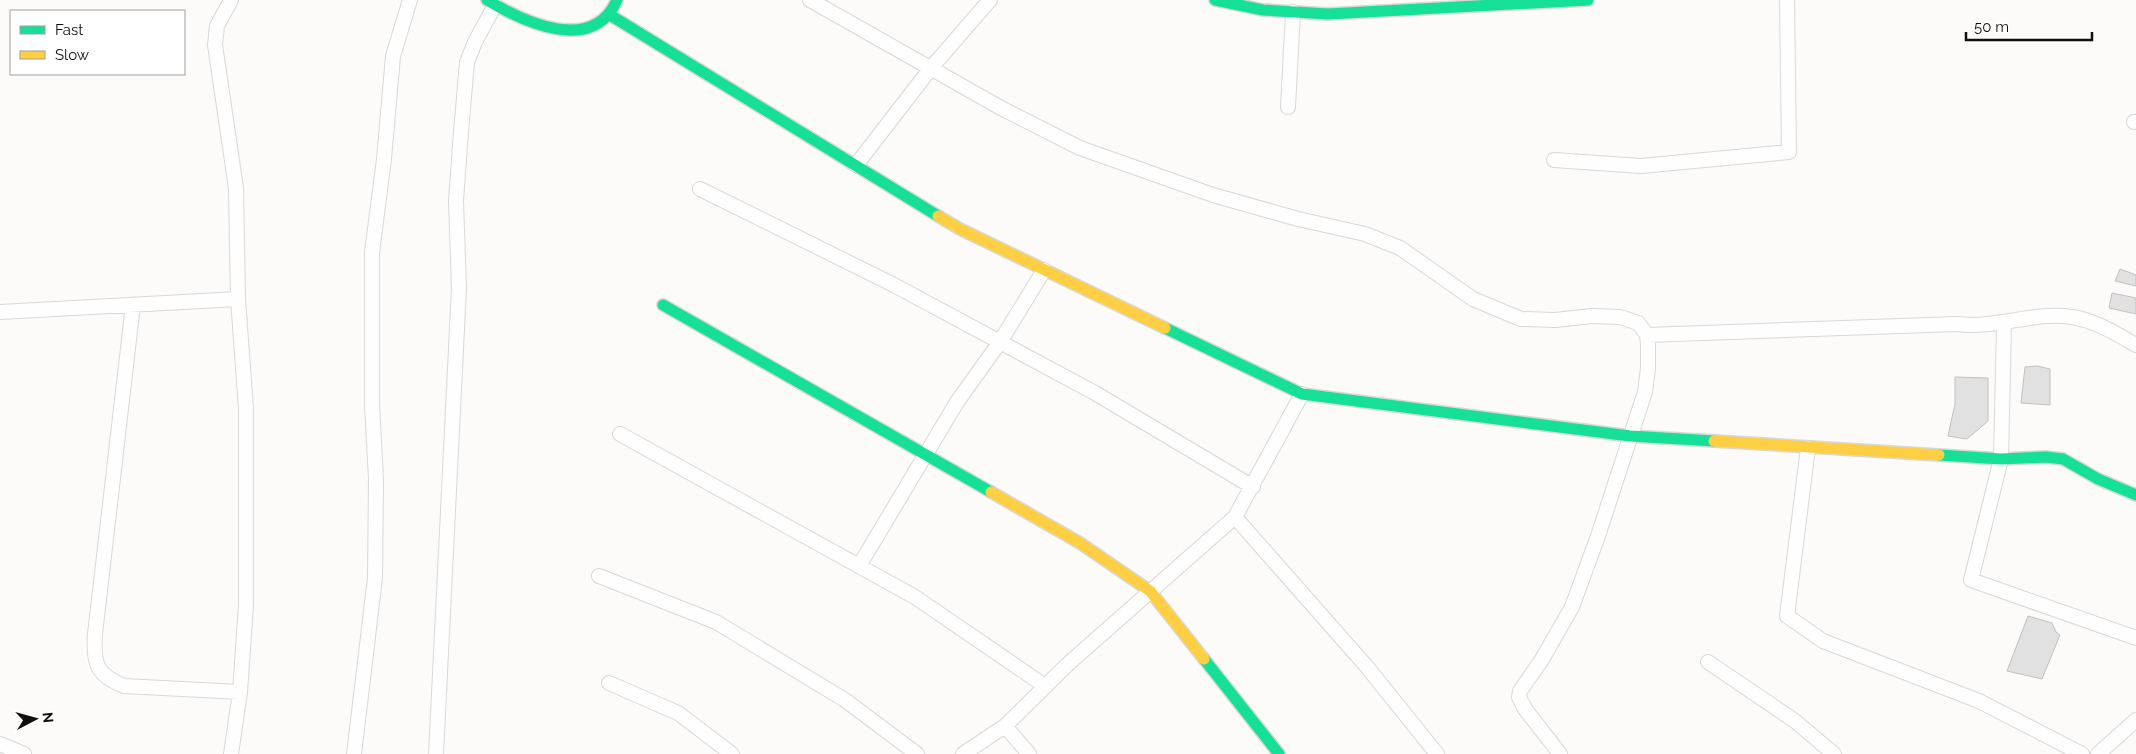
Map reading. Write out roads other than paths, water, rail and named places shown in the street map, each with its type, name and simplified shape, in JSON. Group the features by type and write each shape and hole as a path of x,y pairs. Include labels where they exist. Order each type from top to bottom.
{"street":[{"path":"231,0 217,26 216,44 236,188 238,299 246,409 246,605 240,692 231,754"},
{"path":"354,754 374,578 376,479 372,405 372,252 384,159 394,56 410,0"},
{"path":"436,754 460,288 456,202 467,62 491,2 537,26 564,31 586,28 610,14 617,0"},
{"path":"810,0 1001,108 1080,148 1213,195 1298,219 1365,234 1400,248 1473,299 1521,319 1620,317 1638,323 1647,335 1648,368 1645,392 1598,536 1572,607 1541,661 1520,691 1520,697 1525,709 1560,754"},
{"path":"856,165 931,68 990,0"},
{"path":"1214,0 1263,10 1328,14 1588,0"},
{"path":"1554,160 1641,166 1789,152 1787,0"},
{"path":"1288,107 1292,12"},
{"path":"610,14 960,229 1302,394 1630,436 2001,459 2046,457 2063,459 2098,479 2136,495"},
{"path":"700,189 892,284 1095,393 1253,487"},
{"path":"859,566 957,402 1000,342 1044,270"},
{"path":"0,312 238,299"},
{"path":"133,305 94,634 97,668 108,680 124,686 240,692"},
{"path":"663,306 1080,543 1150,592 1279,754"},
{"path":"1647,335 2004,324 2047,317 2072,317 2100,325 2136,345"},
{"path":"2004,324 2001,459 1971,580 2136,638"},
{"path":"963,754 1004,726 1045,686 1235,517 1302,394"},
{"path":"620,434 915,597 1045,686"},
{"path":"1808,448 1787,616 1823,641 1865,659 1979,701 2082,754"},
{"path":"1235,517 1367,667 1438,754"},
{"path":"599,576 624,584 716,622 845,700 917,754"},
{"path":"1708,662 1795,721 1834,754"},
{"path":"609,683 678,713 732,754"},
{"path":"2098,754 2136,720"},
{"path":"1004,726 1029,754"},
{"path":"0,744 24,754"}]}
